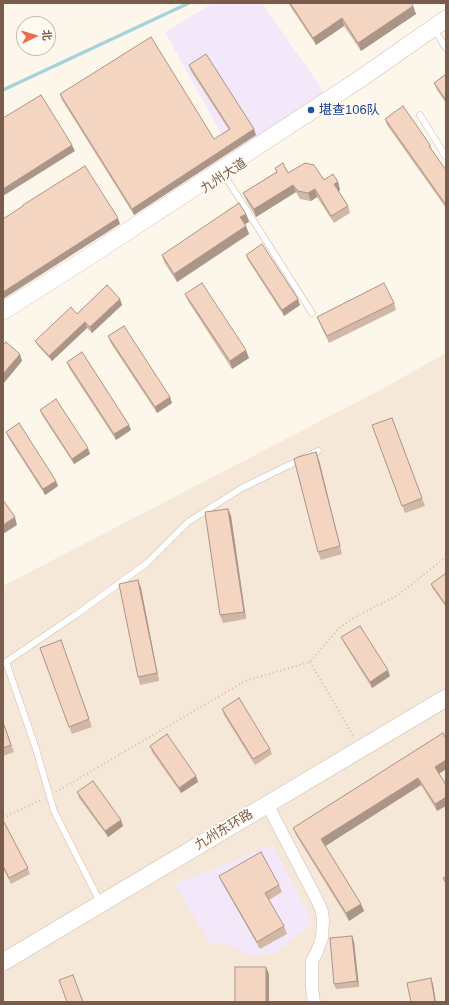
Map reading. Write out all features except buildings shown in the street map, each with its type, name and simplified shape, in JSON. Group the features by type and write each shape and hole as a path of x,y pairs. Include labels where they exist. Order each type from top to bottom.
{"main road":[{"path":"3,311 357,81 446,19"},
{"name":"九州大道","path":"3,320 225,176 444,39"},
{"name":"九州东环路","path":"3,962 446,698"}],"street":[{"path":"267,804 320,904 322,912 322,938 312,961 312,988 314,1002"}],"lane":[{"path":"420,115 446,157"},
{"path":"225,176 312,313"},
{"path":"101,904 54,811 36,749 5,662 77,614 147,563 188,522 242,488 318,451"}],"path":[{"path":"3,818 49,796 245,681 310,662 339,628 355,617 398,595 446,557"},
{"path":"310,662 360,748"}],"shaded area":[{"path":"213,3 262,3 326,95 233,155 165,32"},
{"path":"446,353 446,1002 3,1002 3,586 384,388"},
{"path":"273,845 313,923 276,953 249,956 231,945 210,944 175,884"}],"waterway":[{"path":"3,90 189,3"}],"place":[{"name":"堪查106队","path":"311,110"}]}
